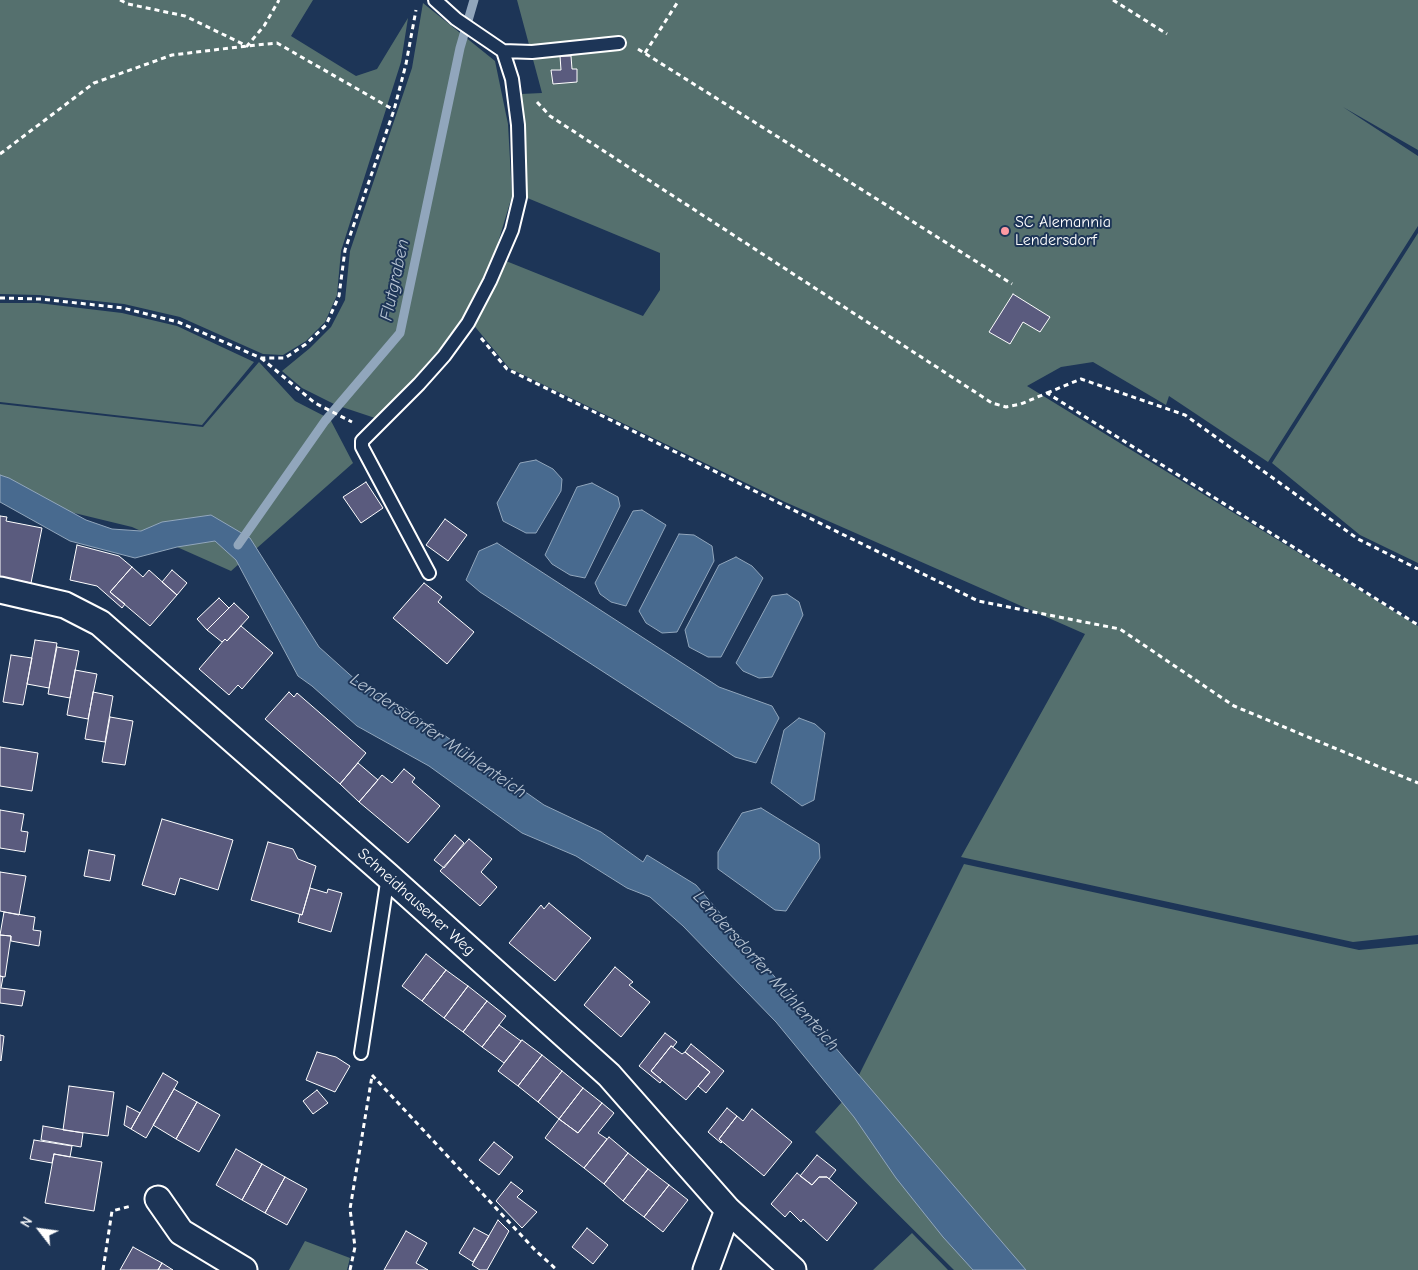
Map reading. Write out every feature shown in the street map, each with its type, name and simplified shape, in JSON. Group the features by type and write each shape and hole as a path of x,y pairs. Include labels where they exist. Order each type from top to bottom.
{"street":[{"name":"Schneidhausener Weg","path":"0,590 65,605 100,623 388,876 609,1075 728,1210 793,1270"},
{"path":"158,1199 182,1232 244,1270"},
{"path":"706,1270 728,1210"}],"lane":[{"path":"435,0 456,19 504,51 532,52 619,43"},
{"path":"429,573 362,447 362,441 419,384 444,356 468,323 501,257 512,230 520,197 518,125 512,79 504,51"},
{"path":"361,1053 388,876"}],"path":[{"path":"120,0 128,4 185,16 247,46"},
{"path":"247,46 264,26 279,0"},
{"path":"645,53 679,0"},
{"path":"1113,0 1167,34"},
{"path":"261,358 285,358 306,344 326,325 339,296 345,250 394,110 406,64 416,10"},
{"path":"0,154 94,83 172,55 247,46 277,43 394,110"},
{"path":"619,43 628,44 645,53 1012,284"},
{"path":"533,97 550,116 992,403 1006,407 1021,404 1081,379 1186,415 1358,539 1418,569"},
{"path":"0,298 41,299 123,308 178,322 261,358 315,403 350,422"},
{"path":"468,323 507,369 978,602 1120,629 1234,706 1418,782"},
{"path":"1047,393 1418,625"},
{"path":"350,1270 354,1247 350,1209 372,1075 535,1250 557,1270"},
{"path":"103,1270 112,1211 158,1199"}],"green space":[{"path":"0,0 313,0 291,36 356,76 377,69 408,18 401,62 341,251 337,295 325,322 306,341 283,355 263,354 180,317 124,304 39,295 0,294"},
{"path":"517,0 1418,0 1418,150 1343,107 1418,156 1418,226 1268,462 1169,396 1166,405 1093,362 1061,367 1027,386 1418,626 1418,935 1353,942 961,857 1085,634 785,502 509,368 472,323 496,283 506,261 643,316 660,290 660,253 525,197 525,124 521,94 542,93"},
{"path":"423,3 495,61 508,124 512,196 494,256 462,324 378,419 336,405 302,388 282,371 310,348 331,327 345,300 350,251 412,68"},
{"path":"1418,233 1418,563 1360,535 1272,463"},
{"path":"0,303 38,303 122,313 177,326 254,362 202,425 0,402"},
{"path":"259,362 295,401 330,419 353,463 231,571 132,527 0,495 0,404 203,427"},
{"path":"964,864 1359,950 1418,944 1418,1270 1021,1270 852,1089"},
{"path":"851,1092 1019,1270 954,1270 815,1132"},
{"path":"912,1233 948,1270 873,1270"},
{"path":"305,1241 350,1258 347,1270 289,1270"}],"water":[{"path":"536,460 553,469 562,479 561,491 536,533 526,533 503,521 497,503 520,463"},
{"name":"Lendersdorfer Mühlenteich","path":"0,475 9,478 86,520 112,529 141,531 162,522 211,515 250,538 319,647 368,691 404,707 544,805 601,832 643,862 647,855 696,885 1026,1270 973,1270 943,1237 896,1178 854,1117 776,1022 683,926 650,897 627,888 576,856 522,833 429,766 357,726 298,676 236,560 215,541 177,547 135,558 70,541 0,502"},
{"path":"592,483 618,497 620,506 585,578 570,575 552,564 545,555 577,487"},
{"path":"642,510 666,525 626,606 611,602 600,594 595,583 633,511"},
{"path":"679,534 694,535 712,546 714,561 677,632 662,633 646,623 639,611"},
{"path":"497,543 719,687 772,706 779,718 756,763 735,757 480,592 466,580 479,551"},
{"path":"736,557 752,566 763,578 721,657 708,657 689,647 685,630 719,565"},
{"path":"787,594 799,602 803,615 772,677 759,678 743,671 736,663 772,596"},
{"path":"799,718 815,724 825,733 814,800 802,806 771,783 784,730"},
{"path":"761,808 819,844 820,858 786,911 775,910 718,869 718,852 742,813"}],"building":[{"path":"560,56 571,56 572,69 577,69 577,82 553,84 551,70 561,70"},
{"path":"1013,294 1050,317 1040,332 1023,322 1010,344 989,332"},
{"path":"366,482 383,508 361,523 343,497"},
{"path":"0,516 7,517 6,521 42,528 31,583 0,577"},
{"path":"445,519 467,535 448,561 426,545"},
{"path":"77,545 119,556 132,567 110,592 125,604 122,608 97,586 70,580"},
{"path":"132,567 143,577 149,570 177,595 150,626 110,592"},
{"path":"172,570 187,583 177,595 162,582"},
{"path":"424,583 442,597 438,602 474,632 447,664 393,618"},
{"path":"219,598 229,608 207,630 197,619"},
{"path":"234,603 249,617 227,641 225,639 222,642 207,630"},
{"path":"241,626 273,653 242,689 238,685 229,695 199,669 225,639 227,641"},
{"path":"35,640 57,643 49,688 27,684"},
{"path":"57,647 79,651 70,698 48,694"},
{"path":"11,655 32,658 23,705 3,702"},
{"path":"75,670 97,674 88,719 67,715"},
{"path":"93,692 113,696 105,742 85,739"},
{"path":"289,692 294,697 297,693 366,753 340,784 265,719"},
{"path":"110,717 133,721 125,765 102,762"},
{"path":"0,747 38,753 32,791 0,786"},
{"path":"358,763 378,780 359,802 340,784"},
{"path":"404,769 415,778 412,782 440,806 408,843 359,802 382,775 392,783"},
{"path":"0,810 24,814 21,831 28,832 25,852 0,848"},
{"path":"162,819 233,840 218,890 180,878 175,895 142,885"},
{"path":"455,835 464,843 444,868 434,860"},
{"path":"469,839 492,859 481,872 497,887 480,906 440,871"},
{"path":"268,842 293,849 298,859 316,866 302,915 251,900"},
{"path":"89,850 115,855 110,881 84,876"},
{"path":"0,872 26,876 19,915 0,911"},
{"path":"310,888 327,893 328,889 342,893 331,932 298,922"},
{"path":"549,903 591,938 555,981 509,943 541,905 544,909"},
{"path":"4,912 35,917 33,930 41,931 39,946 11,941 11,936 0,935"},
{"path":"0,935 11,936 5,977 0,976"},
{"path":"426,954 446,970 422,1001 402,986"},
{"path":"615,967 633,982 629,985 650,1002 621,1037 584,1005"},
{"path":"446,970 468,986 444,1018 422,1001"},
{"path":"0,976 3,977 1,988 25,991 22,1006 0,1003"},
{"path":"468,986 487,1001 463,1032 444,1018"},
{"path":"487,1001 506,1016 482,1047 463,1032"},
{"path":"499,1025 521,1041 504,1063 482,1047"},
{"path":"665,1033 677,1042 673,1047 671,1046 651,1071 662,1080 660,1083 639,1066"},
{"path":"0,1035 4,1036 1,1061 0,1060"},
{"path":"522,1040 542,1055 518,1086 498,1071"},
{"path":"691,1044 724,1071 706,1093 698,1086 710,1072 685,1052"},
{"path":"671,1046 682,1054 685,1052 710,1072 686,1100 651,1071"},
{"path":"317,1052 336,1057 350,1066 335,1092 306,1080"},
{"path":"542,1055 562,1071 538,1102 518,1086"},
{"path":"562,1071 583,1088 559,1119 538,1102"},
{"path":"163,1073 178,1082 146,1138 131,1129"},
{"path":"69,1086 114,1092 108,1136 63,1130"},
{"path":"583,1088 602,1103 578,1133 559,1119"},
{"path":"174,1089 197,1102 176,1139 153,1125"},
{"path":"317,1090 328,1103 313,1114 303,1101"},
{"path":"197,1102 220,1115 199,1152 176,1139"},
{"path":"602,1103 614,1113 598,1133 607,1139 584,1168 545,1138 559,1119 578,1133"},
{"path":"127,1106 140,1113 131,1129 124,1125"},
{"path":"727,1108 737,1116 719,1139 721,1143 708,1132"},
{"path":"752,1109 792,1142 764,1176 719,1139 737,1116 743,1121"},
{"path":"43,1126 83,1133 81,1147 41,1140"},
{"path":"609,1137 628,1153 604,1184 584,1168"},
{"path":"34,1140 72,1146 70,1157 54,1154 52,1163 30,1159"},
{"path":"494,1142 513,1157 499,1175 479,1160"},
{"path":"236,1149 262,1164 242,1200 216,1185"},
{"path":"628,1153 648,1169 623,1201 604,1184"},
{"path":"54,1154 102,1162 94,1211 45,1203"},
{"path":"817,1155 836,1170 829,1179 827,1177 819,1177 812,1185 800,1176"},
{"path":"262,1164 285,1177 265,1213 242,1200"},
{"path":"648,1169 669,1185 644,1217 623,1201"},
{"path":"797,1173 812,1185 819,1177 827,1177 857,1203 827,1241 803,1219 801,1222 790,1211 785,1217 771,1204"},
{"path":"285,1177 307,1189 287,1225 265,1213"},
{"path":"511,1182 523,1191 517,1197 537,1212 522,1228 496,1201"},
{"path":"669,1185 688,1200 663,1232 644,1217"},
{"path":"498,1220 509,1231 487,1270 480,1270 472,1265"},
{"path":"474,1228 489,1236 473,1262 459,1253"},
{"path":"587,1228 608,1245 593,1264 572,1247"},
{"path":"406,1231 427,1243 416,1263 428,1270 384,1270"},
{"path":"133,1247 162,1263 158,1270 120,1270"},
{"path":"162,1263 173,1270 158,1270"}],"waterway":[{"name":"Flutgraben","path":"238,545 325,421 400,333 460,48 474,0"}],"place":[{"name":"SC Alemannia Lendersdorf","path":"1005,231"}]}
